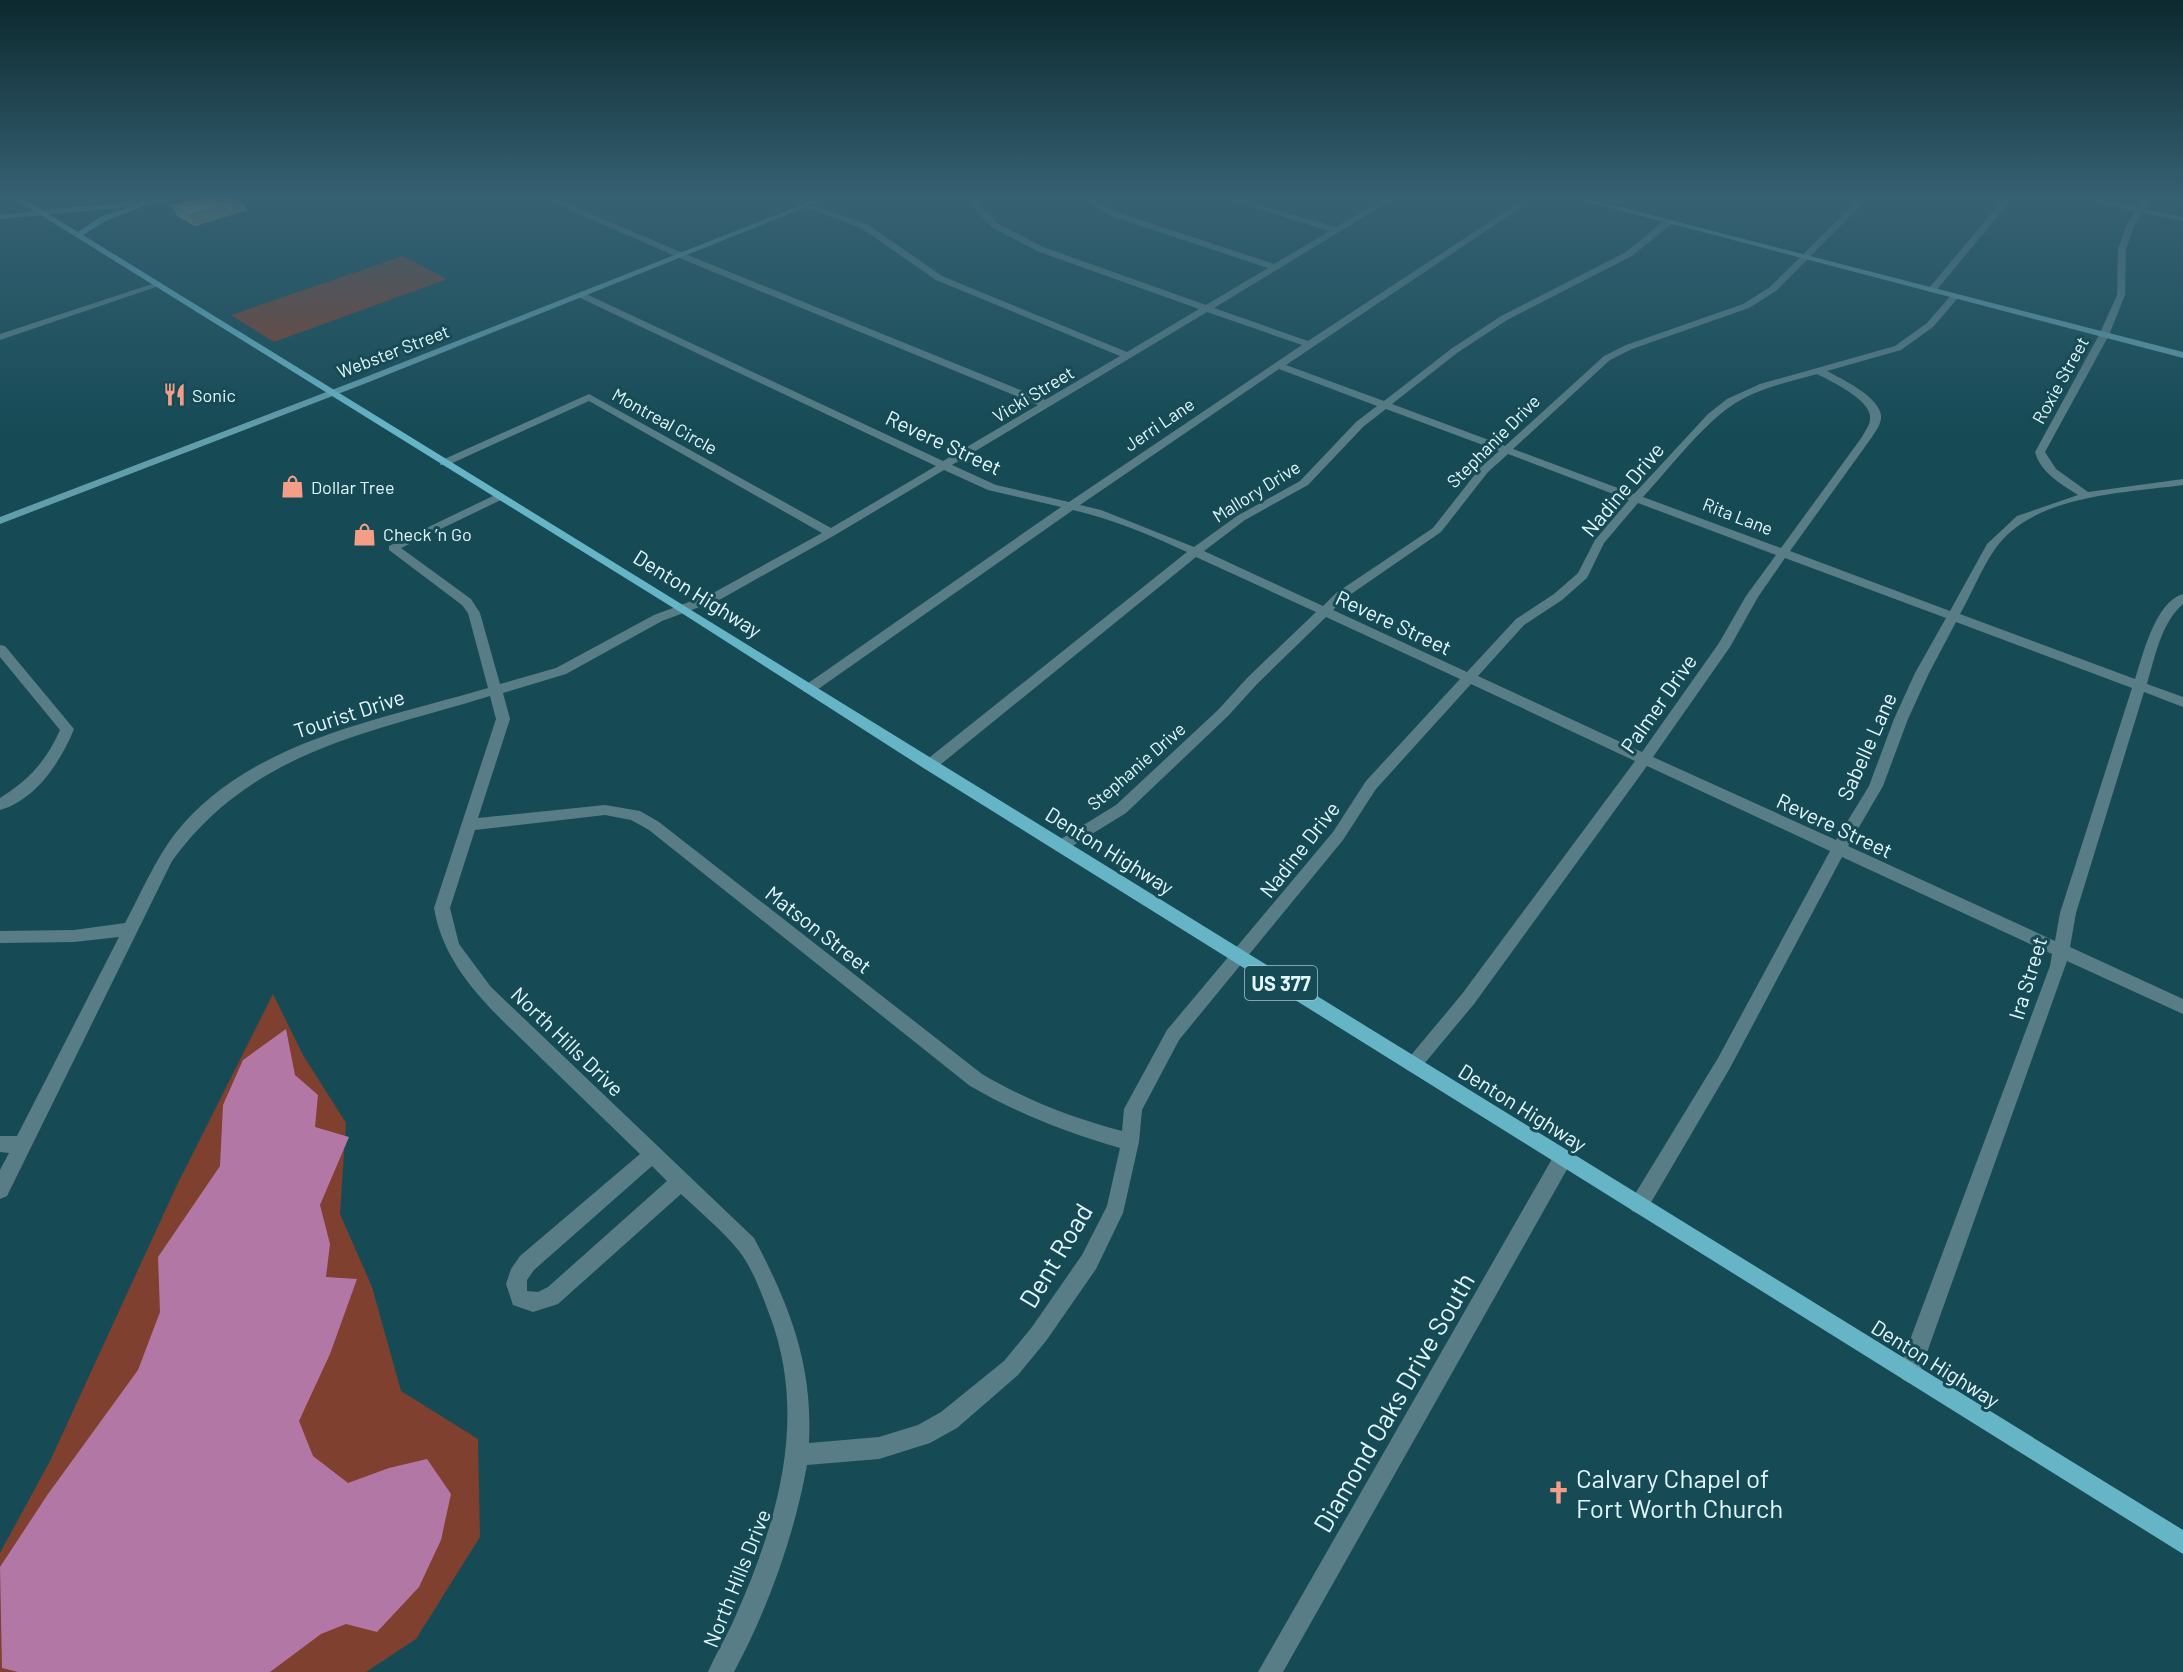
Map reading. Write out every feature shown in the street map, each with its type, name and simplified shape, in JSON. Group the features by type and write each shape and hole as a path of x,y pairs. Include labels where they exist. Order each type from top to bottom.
{"main road":[{"name":"Denton Highway","path":"140,274 684,609 930,765 2183,1543"}],"street":[{"name":"Webster Street","path":"0,521 633,274"},
{"path":"727,274 1048,405"},
{"path":"933,274 1128,356"},
{"path":"1107,274 1307,344"},
{"name":"Vicki Street","path":"684,609 717,596 831,533 1263,274"},
{"name":"Jerri Lane","path":"809,689 1069,506 1414,274"},
{"name":"Mallory Drive","path":"930,765 1195,552 1241,518 1304,483 1360,424 1484,330 1589,274"},
{"name":"Stephanie Drive","path":"1061,846 1121,808 1325,611 1366,576 1437,530 1468,488 1506,449 1607,358 1629,347 1746,306 1773,288 1788,274"},
{"path":"1869,274 2183,355"},
{"path":"1932,290 1945,274"},
{"name":"Roxie Street","path":"2088,496 2050,470 2040,458 2040,452 2104,335 2121,295 2121,274"},
{"path":"0,337 158,285"},
{"name":"Revere Street","path":"581,295 992,488 1097,512 1195,552 2183,1007"},
{"name":"Nadine Drive","path":"1237,955 1338,836 1371,785 1520,622 1558,597 1583,575 1599,542 1712,416 1731,400 1764,386 1898,348 1930,325 1954,296"},
{"name":"Rita Lane","path":"1278,365 2183,702"},
{"name":"Palmer Drive","path":"1413,1065 1468,999 1644,759 1725,644 1752,596 1867,437 1875,422 1876,414 1860,395 1817,370"},
{"name":"Montreal Circle","path":"444,463 589,397 831,533"},
{"name":"Sabelle Lane","path":"1639,1205 1724,1063 1839,848 1876,786 1901,719 1952,617 1991,546 2006,529 2031,514 2088,496 2183,482"},
{"name":"North Hills Drive","path":"499,497 393,548 467,602 474,613 497,690 503,719 442,908 445,933 452,948 485,992 747,1245 763,1271 795,1359 801,1436 794,1485 781,1537 733,1652 720,1672"},
{"name":"Ira Street","path":"1909,1372 2058,966 2068,913 2141,687 2155,636 2170,609 2183,598"},
{"name":"Tourist Drive","path":"0,1190 128,929 166,858 194,819 239,784 291,754 318,743 561,670 658,618 684,609"},
{"path":"0,649 67,729 50,765 23,790 0,804"},
{"name":"Matson Street","path":"468,825 605,810 635,814 654,826 976,1080 997,1093 1073,1127 1130,1142"},
{"path":"0,937 74,936 128,929"},
{"name":"Dent Road","path":"798,1455 879,1448 922,1435 949,1420 1011,1368 1039,1334 1089,1262 1116,1208 1130,1142 1133,1109 1173,1035 1237,955"},
{"path":"0,1144 22,1145"},
{"path":"653,1154 527,1263 517,1277 515,1285 520,1298 532,1303 555,1294 681,1181"},
{"name":"Diamond Oaks Drive South","path":"1270,1672 1563,1158"}],"shaded area":[{"path":"350,274 437,274 447,279 274,342 231,315"},
{"path":"273,994 303,1055 346,1123 340,1214 372,1287 401,1391 478,1439 480,1537 416,1639 366,1672 0,1672 0,1553 50,1461 177,1185"},
{"path":"286,1029 295,1075 318,1095 315,1127 349,1137 320,1205 330,1244 326,1277 357,1279 330,1354 299,1421 313,1456 348,1483 389,1468 427,1459 451,1494 441,1540 419,1587 377,1632 346,1624 321,1634 270,1672 18,1672 2,1668 0,1567 48,1494 138,1370 160,1312 158,1257 220,1166 223,1105 243,1060"}],"place":[{"name":"Sonic","path":"174,395"},
{"name":"Dollar Tree","path":"293,487"},
{"name":"Check ’n Go","path":"365,534"},
{"name":"Calvary Chapel of Fort Worth Church","path":"1558,1492"}]}
